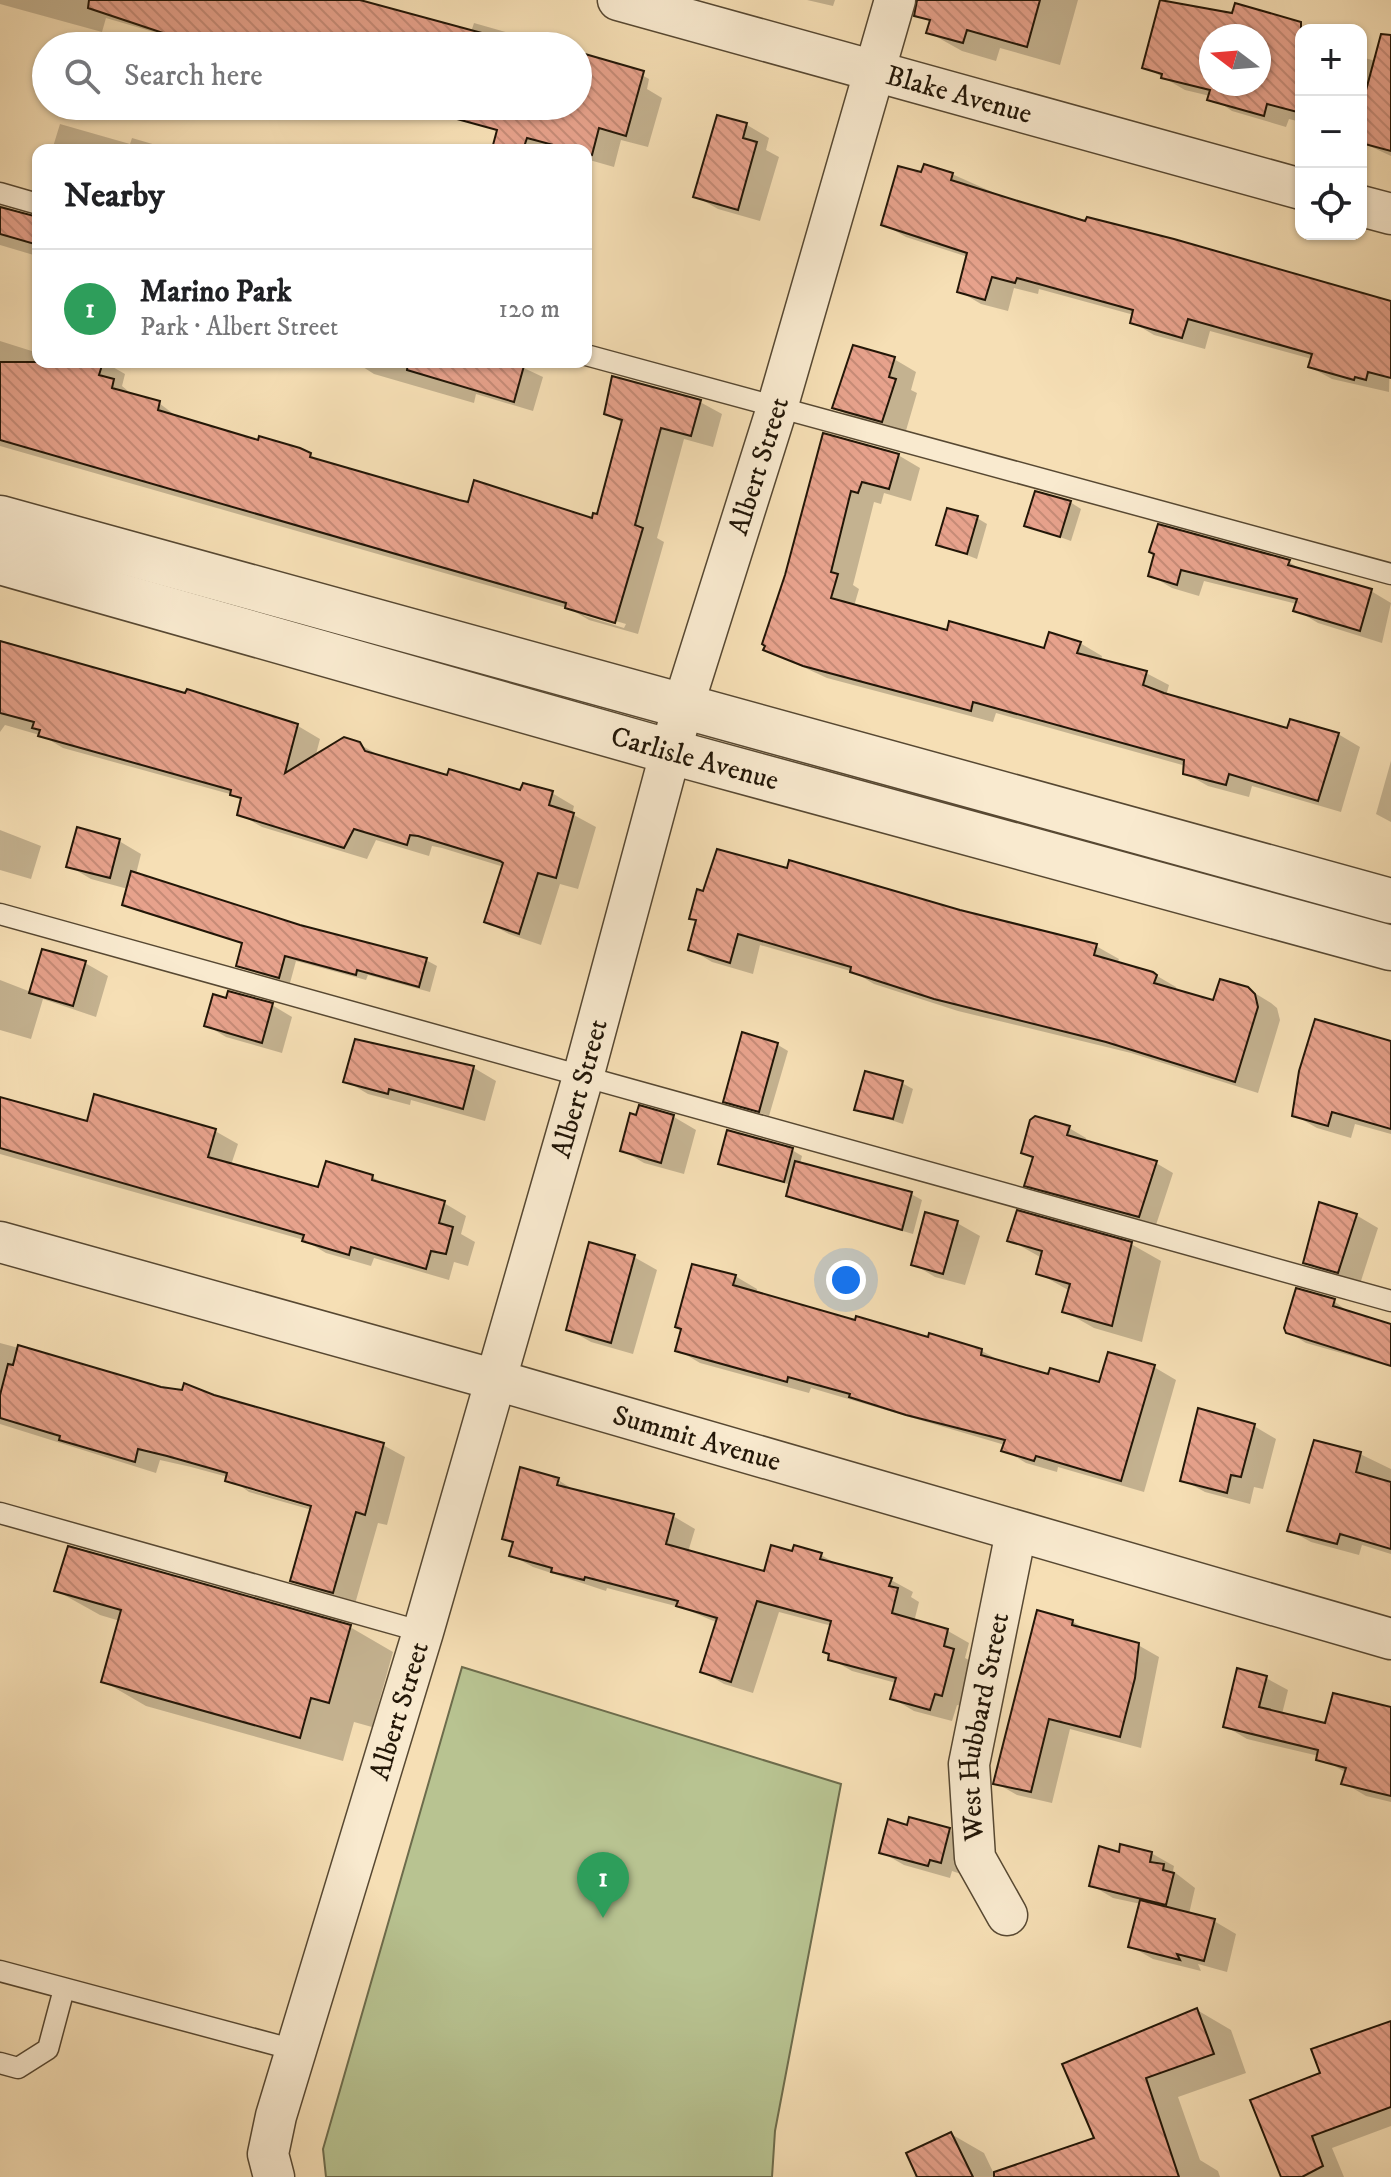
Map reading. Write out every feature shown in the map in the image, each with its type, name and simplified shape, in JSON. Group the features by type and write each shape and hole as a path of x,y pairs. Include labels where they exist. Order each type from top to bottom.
{"street":[{"name":"Albert Street","path":"274,2177 268,2154 295,2050 423,1632 583,1077 683,706 777,408 895,0"},
{"name":"Blake Avenue","path":"628,1 1295,187"},
{"path":"1367,208 1391,214"},
{"name":"Carlisle Avenue","path":"0,518 1391,901"},
{"name":"Carlisle Avenue","path":"0,562 671,752 1391,948"},
{"path":"1288,919 1301,876"},
{"name":"Summit Avenue","path":"0,1242 496,1380 1391,1639"},
{"name":"West Hubbard Street","path":"1007,1915 975,1858 969,1764 1016,1532"}],"lane":[{"path":"0,193 32,202"},
{"path":"592,357 1391,574"},
{"path":"0,914 1391,1301"},
{"path":"0,1513 423,1632"},
{"path":"0,1971 295,2050"},
{"path":"0,2063 18,2068 48,2049 64,1989"}],"green space":[{"path":"462,1667 841,1784 775,2131 772,2177 326,2177 323,2149"}],"building":[{"path":"89,0 360,0 478,32 160,32 88,8"},
{"path":"917,0 1040,0 1027,47 967,30 963,43 926,33 930,20 914,16"},
{"path":"1160,0 1232,13 1235,3 1301,22 1295,24 1295,111 1267,104 1264,116 1207,100 1208,96 1271,96 1271,24 1199,24 1199,87 1161,78 1162,74 1142,68"},
{"path":"1381,34 1391,35 1391,151 1367,145 1367,86"},
{"path":"592,56 644,71 626,136 599,128 592,155 592,144 550,144 527,138 525,144 493,144 497,130 461,120 592,120"},
{"path":"717,115 747,123 743,138 757,142 738,210 693,197"},
{"path":"924,164 953,173 951,180 1085,221 1087,217 1174,239 1391,301 1391,378 1368,372 1366,380 1355,377 1354,380 1308,367 1312,354 1188,319 1182,338 1130,323 1133,310 1017,278 1015,283 992,277 985,300 957,292 967,253 881,225 898,166 921,172"},
{"path":"0,207 32,215 32,243 0,234"},
{"path":"853,345 895,357 889,377 896,379 882,422 832,408"},
{"path":"0,362 32,362 32,368 101,368 99,375 114,379 112,388 160,401 158,410 258,440 259,436 300,448 311,453 310,457 468,502 474,480 592,518 593,513 597,514 622,420 604,414 612,376 701,400 691,436 661,428 635,525 643,528 615,623 565,608 566,603 0,440"},
{"path":"407,368 523,368 514,402"},
{"path":"823,433 899,454 889,489 862,482 858,493 851,491 831,572 838,574 831,598 947,630 949,621 1044,648 1049,632 1081,642 1077,653 1147,671 1143,685 1164,693 1287,728 1290,719 1339,733 1318,801 1229,774 1226,785 1183,774 1184,760 973,702 971,711 803,666 763,650 765,646 762,644 785,575"},
{"path":"1035,491 1071,501 1060,537 1024,526"},
{"path":"947,508 978,516 967,554 936,545"},
{"path":"1158,524 1290,560 1288,565 1372,589 1360,631 1293,611 1297,599 1181,570 1177,585 1148,576 1154,554 1149,552"},
{"path":"0,641 185,693 187,689 298,724 285,773 344,737 360,742 365,751 447,775 449,769 520,790 523,783 553,791 549,805 574,813 556,878 538,873 519,934 484,922 503,863 500,861 418,836 410,835 407,845 354,829 344,848 237,815 241,798 230,795 231,790 38,736 40,730 32,728 34,722 0,713"},
{"path":"77,827 120,839 110,878 66,867"},
{"path":"717,849 787,868 789,860 960,910 1097,944 1094,955 1153,972 1157,975 1154,983 1213,1000 1220,979 1248,987 1255,994 1258,1007 1235,1082 1106,1042 934,999 850,972 851,967 738,934 730,963 688,950 696,920 689,919 697,889 703,891"},
{"path":"131,871 300,925 427,958 419,987 357,970 356,975 285,956 279,978 236,966 242,943 122,905"},
{"path":"42,949 86,961 73,1006 29,993"},
{"path":"228,991 273,1003 262,1043 204,1026 213,994 226,998"},
{"path":"1315,1019 1391,1041 1391,1129 1332,1112 1328,1126 1292,1116 1299,1071"},
{"path":"742,1032 778,1043 759,1112 723,1102"},
{"path":"355,1039 474,1066 463,1109 389,1089 388,1094 343,1082"},
{"path":"865,1071 903,1081 893,1119 854,1110"},
{"path":"94,1094 216,1129 208,1157 318,1187 326,1161 373,1175 372,1180 445,1201 439,1223 453,1227 446,1254 431,1251 426,1269 351,1247 349,1255 302,1241 304,1235 0,1148 0,1097 87,1121"},
{"path":"639,1105 674,1115 661,1163 620,1151 630,1113 636,1115"},
{"path":"1035,1116 1070,1126 1067,1135 1157,1161 1139,1217 1024,1186 1033,1157 1021,1153 1030,1120"},
{"path":"727,1130 793,1148 784,1182 718,1164"},
{"path":"795,1161 912,1192 902,1230 786,1196"},
{"path":"1319,1202 1357,1214 1338,1273 1303,1263"},
{"path":"1017,1210 1132,1242 1112,1326 1062,1312 1070,1284 1036,1274 1042,1251 1007,1241"},
{"path":"925,1212 958,1221 943,1274 911,1265"},
{"path":"589,1242 635,1255 611,1343 566,1330"},
{"path":"692,1264 736,1275 733,1285 855,1320 856,1316 928,1337 929,1333 982,1349 981,1355 1048,1374 1050,1368 1099,1382 1108,1352 1155,1365 1121,1481 1036,1456 1034,1461 1001,1451 1005,1440 906,1415 849,1397 850,1394 788,1377 787,1382 675,1351 681,1329 675,1327"},
{"path":"1296,1288 1335,1299 1333,1306 1391,1324 1391,1366 1286,1333 1284,1328"},
{"path":"18,1345 161,1387 182,1390 184,1383 214,1395 384,1443 365,1515 356,1512 333,1593 290,1581 311,1506 225,1481 227,1473 167,1456 138,1449 135,1462 59,1440 60,1436 0,1418 0,1395 8,1364 13,1365"},
{"path":"1198,1408 1255,1424 1241,1477 1231,1475 1227,1493 1180,1481"},
{"path":"1314,1440 1361,1452 1356,1472 1391,1482 1391,1549 1340,1534 1337,1544 1287,1531"},
{"path":"520,1467 559,1478 557,1485 674,1514 666,1544 764,1571 771,1545 792,1551 794,1545 822,1553 820,1559 892,1578 889,1586 898,1588 892,1613 948,1629 944,1646 954,1649 942,1696 935,1694 930,1710 890,1699 896,1678 828,1660 829,1654 823,1652 831,1621 757,1601 731,1682 700,1672 717,1618 676,1606 678,1601 585,1577 584,1580 551,1572 552,1568 509,1556 513,1542 502,1539"},
{"path":"68,1546 351,1625 329,1703 311,1698 300,1738 101,1682 121,1610 54,1591"},
{"path":"1037,1610 1073,1620 1072,1625 1139,1643 1135,1678 1120,1737 1049,1719 1031,1792 993,1784"},
{"path":"1237,1668 1267,1676 1259,1707 1325,1723 1333,1693 1391,1707 1391,1796 1341,1784 1346,1768 1316,1760 1318,1750 1223,1727"},
{"path":"909,1817 950,1828 941,1863 930,1860 928,1866 879,1853 888,1819 907,1825"},
{"path":"1120,1844 1152,1852 1150,1862 1164,1864 1163,1870 1174,1873 1166,1905 1089,1886 1099,1846 1119,1852"},
{"path":"1140,1900 1215,1919 1204,1961 1177,1954 1180,1960 1128,1947"},
{"path":"1197,2008 1214,2054 1146,2078 1179,2177 994,2177 994,2172 1094,2138 1062,2064"},
{"path":"1391,2021 1391,2107 1312,2136 1323,2166 1302,2177 1281,2177 1250,2100 1320,2073 1311,2049"},
{"path":"951,2132 973,2177 917,2177 906,2153"}],"place":[{"name":"Marino Park","path":"603,1918"}]}
